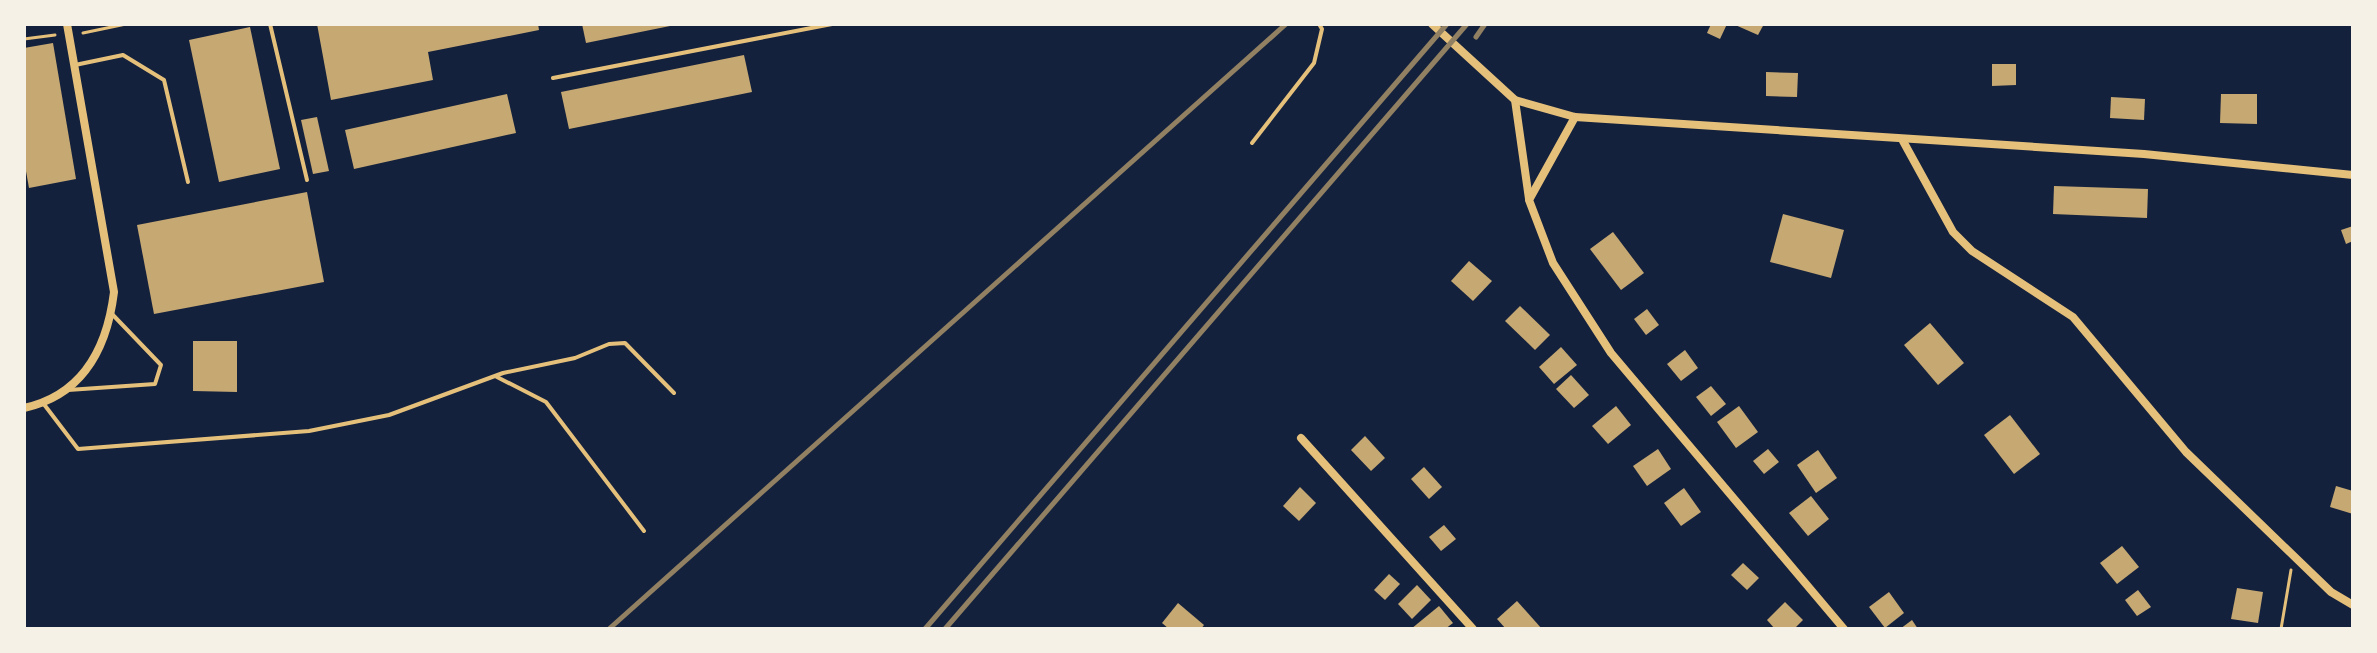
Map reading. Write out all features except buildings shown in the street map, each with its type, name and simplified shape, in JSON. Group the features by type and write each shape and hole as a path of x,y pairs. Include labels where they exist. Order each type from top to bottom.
{"street":[{"path":"24,408 43,403 68,390 100,350 112,314 112,270 67,24"},
{"path":"1432,24 1515,100 1575,117 1762,126 1903,141 2144,154 2353,175"},
{"path":"1515,100 1529,200 1553,263 1603,342 1844,629"},
{"path":"1529,200 1575,117"},
{"path":"1903,141 1953,232 1972,251 2073,317 2186,452 2331,592 2353,605"},
{"path":"1301,438 1473,629"}],"lane":[{"path":"270,24 307,180"},
{"path":"553,78 832,24"},
{"path":"1252,143 1314,63 1322,29 1319,24"},
{"path":"75,65 123,55 164,80 188,182"},
{"path":"68,390 155,384 161,365 112,314"},
{"path":"43,403 78,449 101,450 309,431 389,415 494,376 575,358 609,344 625,343 674,393"},
{"path":"494,376 546,402 644,531"}],"path":[{"path":"2281,629 2294,555"}],"railway":[{"path":"609,629 1286,24"},
{"path":"925,629 1447,24"},
{"path":"945,629 1467,24"},
{"path":"1476,37 1485,24"}]}
